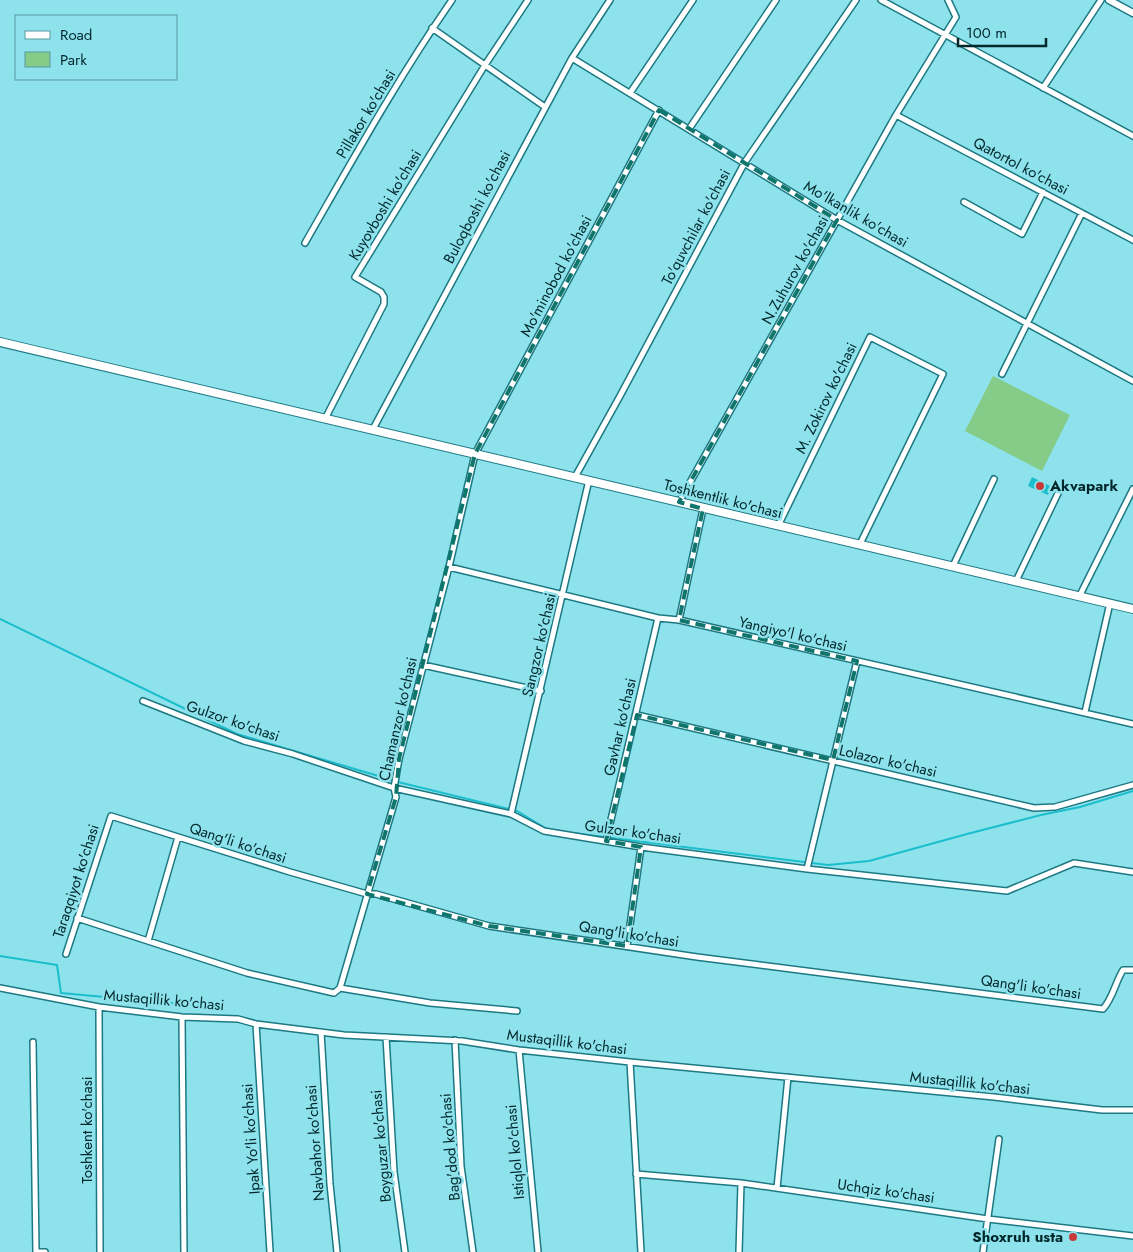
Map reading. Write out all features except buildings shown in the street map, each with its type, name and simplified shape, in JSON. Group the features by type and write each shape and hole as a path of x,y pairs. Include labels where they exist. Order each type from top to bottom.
{"main road":[{"name":"Toshkentlik ko'chasi","path":"0,342 1133,608"}],"street":[{"name":"Pillakor ko'chasi","path":"305,242 432,28 452,0"},
{"name":"Kuyovboshi ko'chasi","path":"325,419 384,304 384,297 380,292 355,277 485,65 528,0"},
{"name":"Buloqboshi ko'chasi","path":"373,429 572,58 610,0"},
{"path":"630,93 693,0"},
{"path":"689,129 776,0"},
{"name":"To'quvchilar ko'chasi","path":"574,477 620,396 745,162 856,0"},
{"path":"880,0 1133,136"},
{"name":"N.Zuhurov ko'chasi","path":"679,502 896,115 956,17 948,0"},
{"path":"1043,88 1101,0"},
{"path":"1109,0 1133,12"},
{"path":"432,28 545,107"},
{"name":"Mo'lkanlik ko'chasi","path":"572,58 745,162 837,220 1133,381"},
{"name":"Mo'minobod ko'chasi","path":"475,454 659,110"},
{"name":"Qatortol ko'chasi","path":"896,115 1133,240"},
{"path":"964,202 1022,234 1043,192"},
{"path":"1002,374 1082,213"},
{"name":"M. Zokirov ko'chasi","path":"778,526 870,337 943,374 860,544"},
{"name":"Chamanzor ko'chasi","path":"340,988 396,797 394,788 399,759 449,567 475,454"},
{"path":"954,566 994,479"},
{"name":"Sangzor ko'chasi","path":"511,814 589,480"},
{"path":"1016,581 1062,485"},
{"path":"1080,595 1133,489"},
{"path":"679,620 703,508"},
{"name":"Yangiyo'l ko'chasi","path":"449,567 658,618 679,620 1133,724"},
{"path":"1085,712 1110,603"},
{"name":"Gavhar ko'chasi","path":"606,841 637,715 658,618"},
{"path":"807,869 857,661"},
{"path":"423,665 541,691"},
{"name":"Gulzor ko'chasi","path":"142,701 244,741 293,754 394,788 511,814 544,831 642,847 807,869 1007,892 1074,863 1133,872"},
{"name":"Lolazor ko'chasi","path":"637,715 1034,808 1055,807 1133,785"},
{"name":"Qang'li ko'chasi","path":"111,816 367,894 376,894 489,926 697,957 1103,1009 1110,1001 1116,981 1123,970 1133,970"},
{"name":"Taraqqiyot ko'chasi","path":"66,954 111,816"},
{"path":"148,941 178,837"},
{"path":"627,946 642,847"},
{"name":"Mustaqillik ko'chasi","path":"77,918 247,973 334,993 340,988 430,1003 517,1011"},
{"name":"Mustaqillik ko'chasi","path":"0,988 99,1007 182,1017 238,1019 256,1024 321,1032 455,1040 519,1050 630,1062 994,1097 1102,1110 1133,1110"},
{"name":"Toshkent ko'chasi","path":"99,1007 100,1252"},
{"path":"182,1017 184,1252"},
{"name":"Ipak Yo'li ko'chasi","path":"256,1024 270,1252"},
{"name":"Navbahor ko'chasi","path":"321,1032 330,1184 337,1252"},
{"name":"Boyguzar ko'chasi","path":"386,1037 394,1172 405,1252"},
{"name":"Bag'dod ko'chasi","path":"455,1040 461,1166 474,1252"},
{"path":"33,1042 36,1252 44,1252"},
{"name":"Istiqlol ko'chasi","path":"519,1050 538,1252"},
{"path":"630,1062 641,1252"},
{"path":"777,1188 788,1077"},
{"path":"983,1252 1000,1139"},
{"name":"Uchqiz ko'chasi","path":"636,1174 777,1188 988,1219 1133,1236"},
{"path":"739,1252 741,1184"}],"highlighted area":[{"path":"659,110 837,220 679,502 703,509 679,620 857,661 833,760 637,715 606,841 641,847 627,946 489,926 367,894 396,797 399,759 475,454"}],"green space":[{"path":"993,376 1070,415 1042,471 965,431"}],"water":[{"name":"Akvapark","path":"1032,477 1052,487 1048,495 1028,486"}],"waterway":[{"path":"0,619 237,734 402,783 517,811 547,829"},
{"path":"557,831 828,865 869,861 1041,815 1080,807 1133,791"},
{"path":"0,956 57,965 61,993 215,1007"}],"place":[{"name":"Akvapark","path":"1040,486"},
{"name":"Shoxruh usta","path":"1073,1237"}]}
